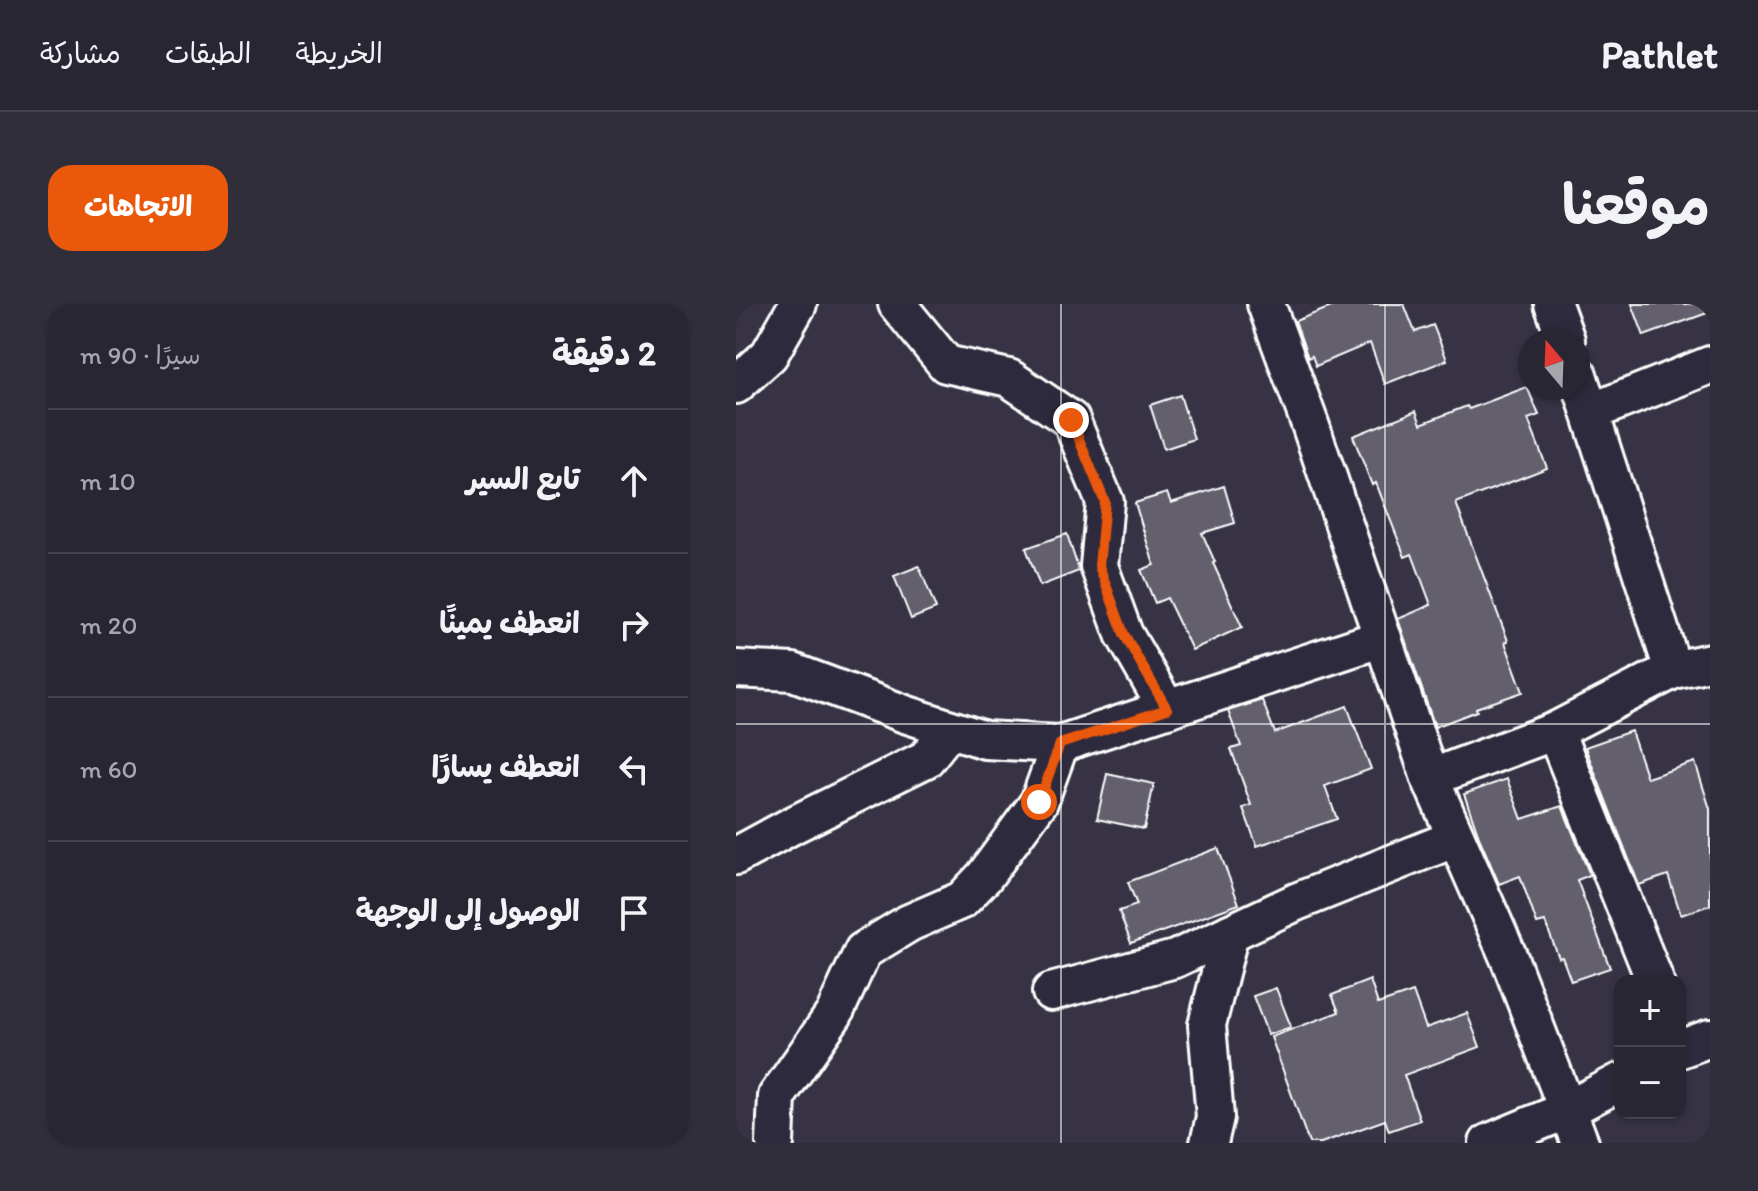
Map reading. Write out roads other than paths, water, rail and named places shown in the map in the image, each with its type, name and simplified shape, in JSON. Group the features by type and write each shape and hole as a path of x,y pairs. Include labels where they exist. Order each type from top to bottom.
{"street":[{"path":"736,385 769,355 798,304"},
{"path":"897,304 946,364 1009,378 1071,420 1105,502 1099,566 1124,634 1167,709"},
{"path":"1266,304 1430,778 1509,958 1574,1127"},
{"path":"1553,304 1562,328"},
{"path":"1591,412 1710,365"},
{"path":"1587,400 1673,670"},
{"path":"736,669 793,672 985,740 1060,744 1383,638"},
{"path":"1430,778 1555,731 1673,670 1710,662"},
{"path":"736,856 926,759 950,729"},
{"path":"1555,731 1653,975"},
{"path":"775,1143 777,1096 834,1014 863,951 909,923 962,900 984,877 1039,802 1060,744"},
{"path":"1051,992 1175,959 1296,902 1456,838"},
{"path":"1209,1143 1215,1117 1207,1025 1230,933"},
{"path":"1488,1143 1574,1127 1614,1088"}]}
